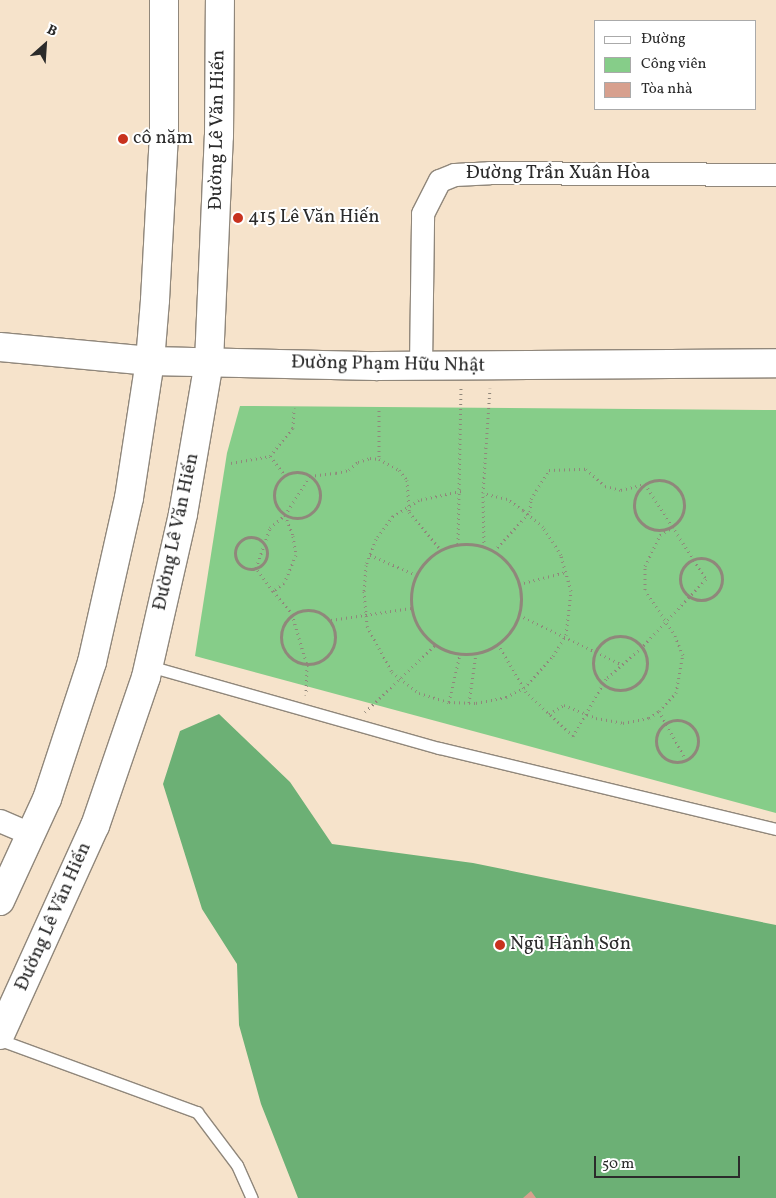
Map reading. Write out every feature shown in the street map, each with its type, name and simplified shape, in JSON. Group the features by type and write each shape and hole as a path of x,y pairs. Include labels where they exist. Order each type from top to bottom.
{"main road":[{"path":"0,901 46,800 92,662 130,498 150,361 164,136 164,0"},
{"name":"Đường Lê Văn Hiến","path":"0,1035 95,826 149,666 184,514 209,362 219,136 220,0"},
{"name":"Đường Phạm Hữu Nhật","path":"0,347 150,361 462,367 776,364"}],"street":[{"name":"Đường Trần Xuân Hòa","path":"421,366 423,214 440,181 455,175 490,173 776,175"},
{"path":"0,821 31,834"}],"lane":[{"path":"149,666 439,748 776,829"},
{"path":"0,1040 197,1112 237,1165 252,1198"}],"path":[{"path":"484,547 483,493 492,366"},
{"path":"458,544 461,491 462,367"},
{"path":"231,464 270,456 293,428 294,408"},
{"path":"379,410 379,459"},
{"path":"270,456 285,475"},
{"path":"273,590 284,583 296,555 293,536 285,515 275,503 274,487 285,475 297,472 310,476 336,474 370,458 379,459 399,470 407,480 409,512 441,550"},
{"path":"494,551 528,514 531,499 549,470 586,469 605,486 625,491 660,480 668,481 680,492 684,507 679,522 660,535 645,566 645,590 665,620 683,656 676,693 659,711 649,718 623,723 564,706 549,714"},
{"path":"256,568 263,543 270,528 285,515 310,476"},
{"path":"285,515 300,518 314,511 320,496 319,488 310,476"},
{"path":"498,644 524,688 573,736 603,683 621,664 642,647 665,620 706,579 645,484"},
{"path":"645,484 634,498 635,515 647,528 656,531 673,527"},
{"path":"461,491 433,495 393,516 376,539 366,565 366,616 374,643 398,678 419,693 449,702 469,703 506,697 524,688 554,656 566,637 571,591 566,572 553,542 543,526 507,499 483,493"},
{"path":"256,568 267,557 263,543 249,536 239,542 234,551 240,566 256,568 292,614 307,664 306,711"},
{"path":"458,544 484,547 494,551 505,560 519,584 519,615 510,631 498,644 476,653 460,654 435,645 419,628 411,608 411,591 416,575 426,560 441,550 458,544"},
{"path":"370,555 416,575"},
{"path":"693,559 714,562 722,574 722,581 710,598 703,600 689,596 681,586 680,573 693,559"},
{"path":"519,584 566,572"},
{"path":"331,620 411,608"},
{"path":"308,609 317,610 331,620 336,637 330,654 324,660 307,664 289,657 283,649 282,630 292,614 308,609"},
{"path":"519,615 621,664"},
{"path":"617,636 635,641 642,647 647,664 641,680 635,686 618,690 603,683 594,669 596,652 601,644 617,636"},
{"path":"353,724 398,678 435,645"},
{"path":"469,703 476,653"},
{"path":"449,702 460,654"},
{"path":"659,711 686,760"},
{"path":"686,722 695,732 697,744 686,760 672,761 660,754 657,733 667,723 686,722"}],"green space":[{"path":"240,406 776,410 776,813 195,656 227,453"},
{"name":"Ngũ Hành Sơn","path":"219,714 290,782 332,844 473,863 776,925 776,1198 298,1198 261,1104 239,1025 237,964 202,909 163,784 180,731"}],"building":[{"path":"531,1191 536,1198 523,1198"}],"place":[{"name":"cô năm","path":"123,139"},
{"name":"415 Lê Văn Hiến","path":"238,218"},
{"name":"Ngũ Hành Sơn","path":"500,945"}]}
